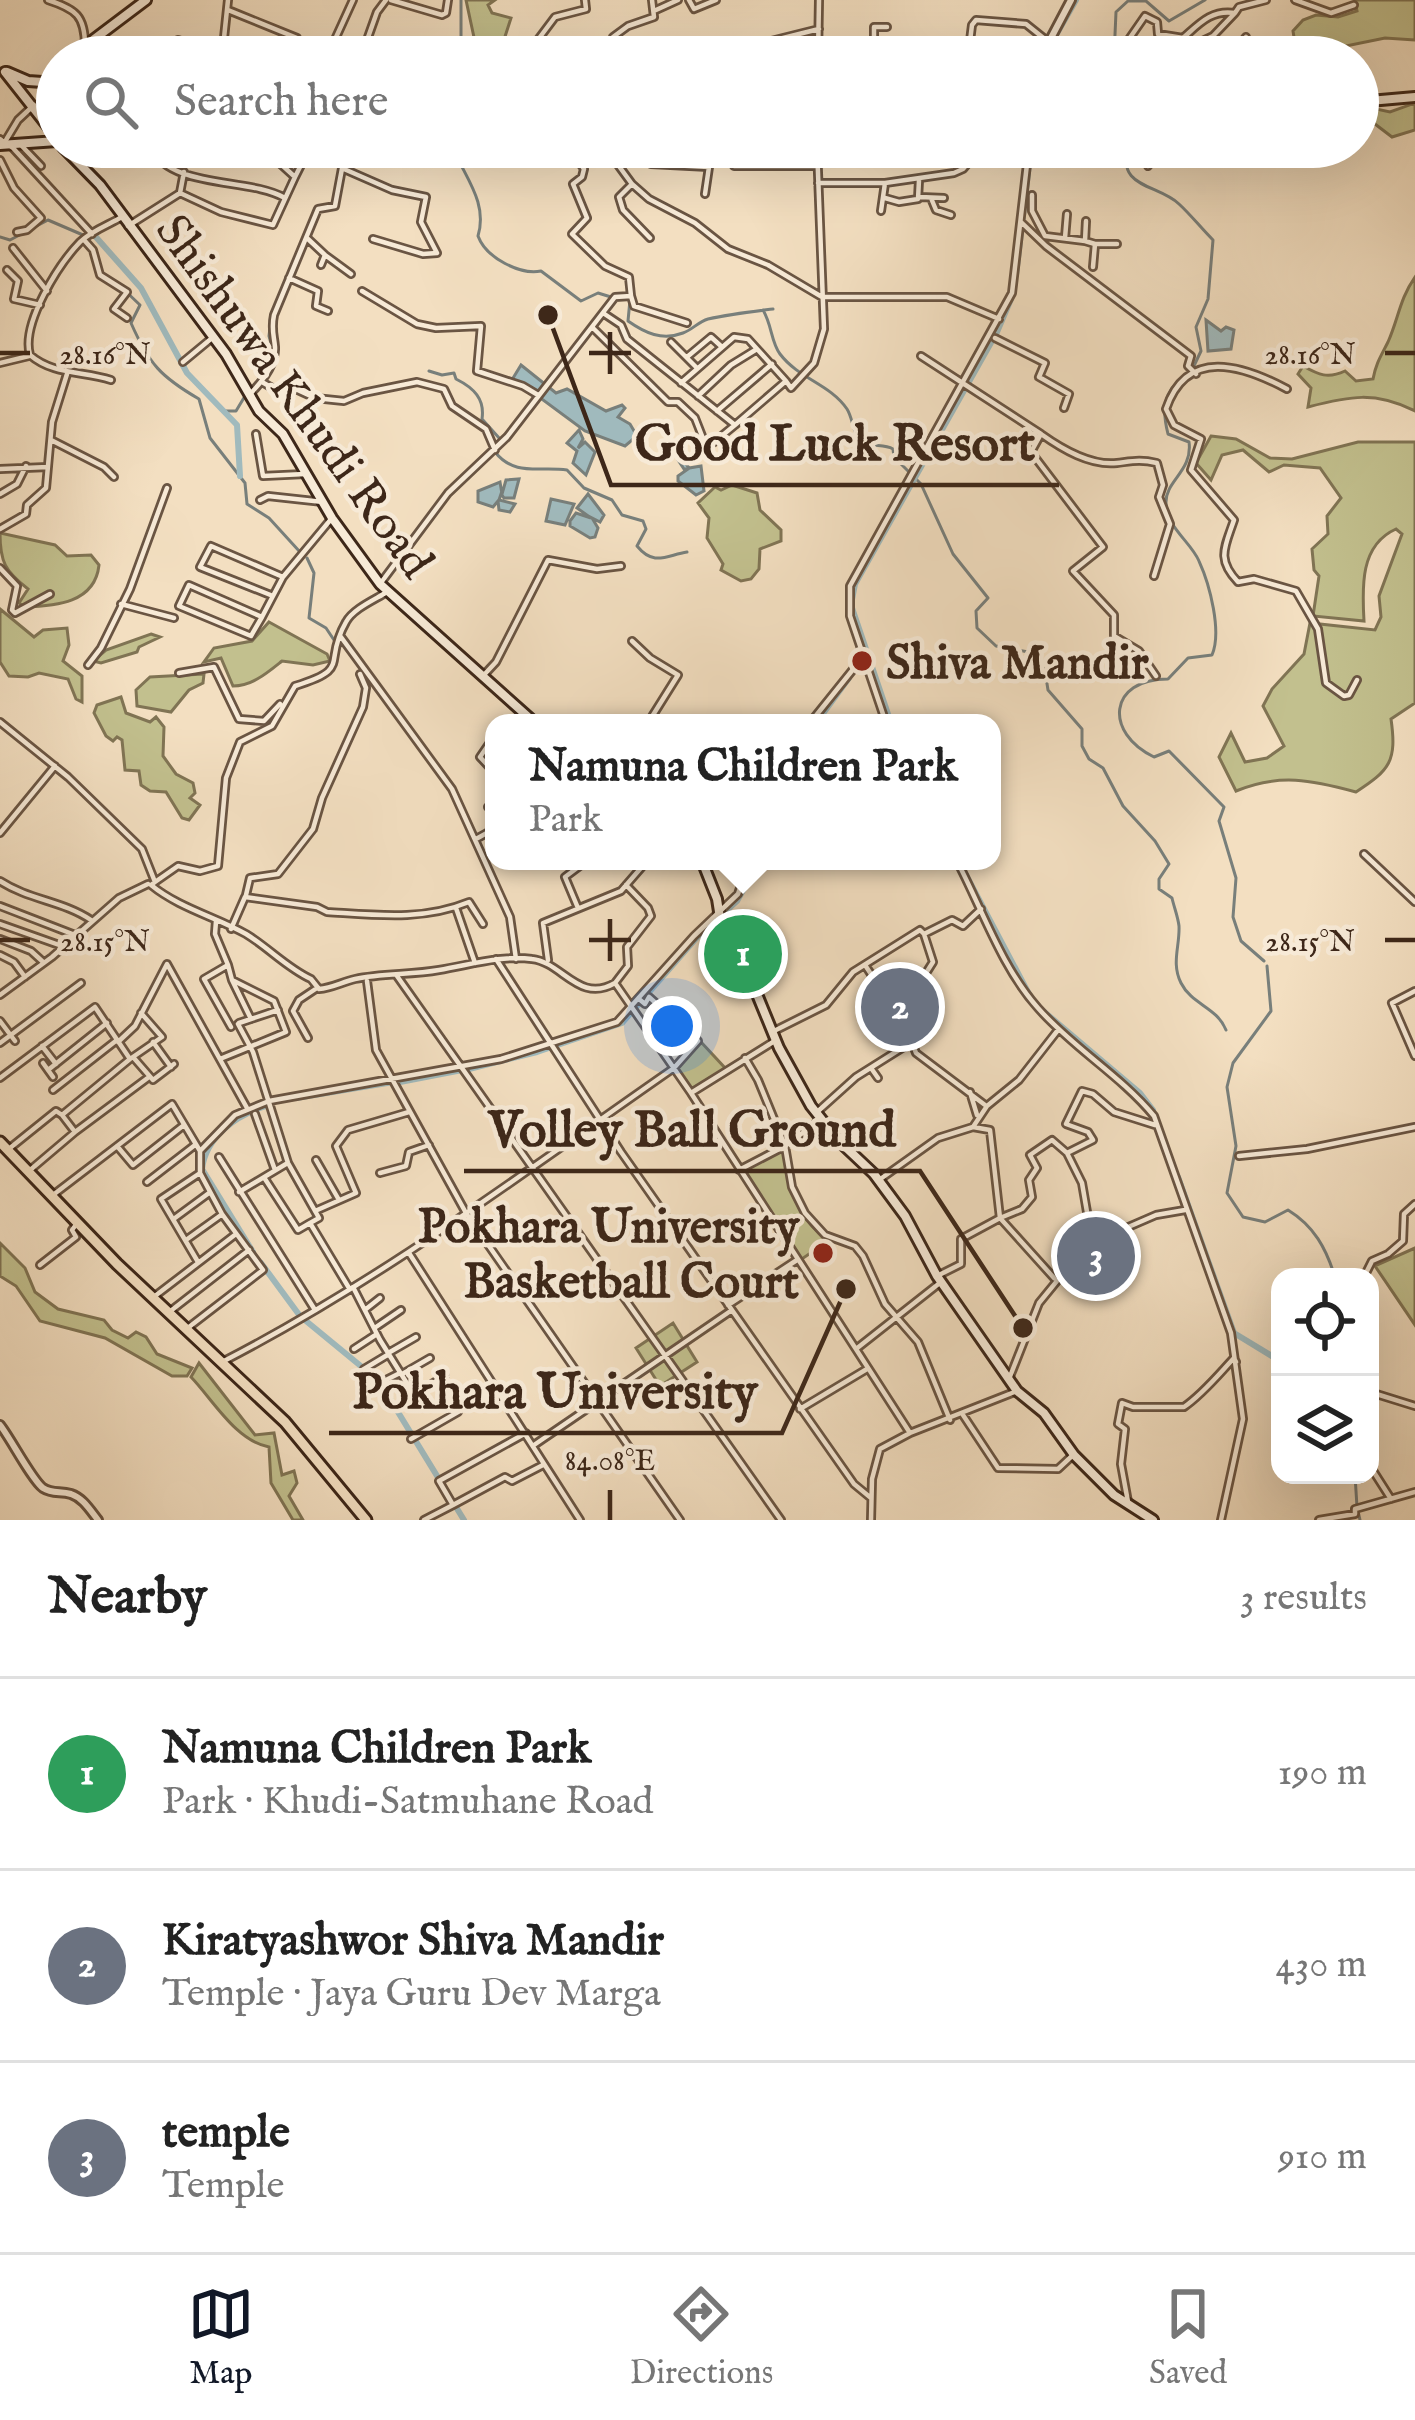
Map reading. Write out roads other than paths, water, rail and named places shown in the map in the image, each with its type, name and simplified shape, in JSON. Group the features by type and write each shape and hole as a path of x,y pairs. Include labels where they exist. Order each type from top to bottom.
{"highway":[{"path":"4,1146 152,1298 285,1422 366,1520"}],"main road":[{"path":"98,36 146,0"},
{"path":"3,69 36,82"},
{"name":"Shishuwa Khudi Road","path":"3,69 36,108"},
{"path":"1379,100 1415,97"},
{"name":"Shishuwa Khudi Road","path":"84,168 283,434 332,518 383,588 523,714"},
{"path":"705,870 722,931 818,1116 879,1180 913,1228 939,1280 1017,1391 1048,1418 1073,1455 1114,1495 1153,1520"}],"street":[{"path":"48,0 82,18 84,36"},
{"path":"224,36 228,0"},
{"path":"337,36 353,0"},
{"path":"371,36 376,13 389,0 445,15 448,0"},
{"path":"541,36 555,17 586,9 585,0"},
{"path":"614,36 650,21 655,10 652,0"},
{"path":"655,10 678,0"},
{"path":"688,0 694,9 716,0"},
{"path":"819,0 819,36"},
{"path":"1048,36 1071,0"},
{"path":"1214,36 1239,7 1266,0"},
{"path":"1295,0 1331,13 1354,5"},
{"path":"227,10 292,36"},
{"path":"1188,36 1209,16 1235,13"},
{"path":"1132,36 1145,16 1157,22 1158,34 1177,36"},
{"path":"971,36 976,20 1027,25 1041,36"},
{"path":"864,27 887,27"},
{"path":"874,27 874,36"},
{"path":"791,36 819,29"},
{"path":"20,91 28,81"},
{"path":"7,142 18,120 34,105"},
{"path":"7,142 36,162"},
{"path":"7,142 92,234"},
{"path":"0,160 14,188 41,218 16,232"},
{"path":"176,168 208,183 264,188 287,200"},
{"path":"285,168 295,177"},
{"path":"180,193 221,212 273,225 300,168"},
{"path":"583,168 582,177 573,184 587,218 572,234 605,266 628,277 634,306 687,323"},
{"path":"620,168 649,200 694,223 728,249 768,265 822,297 933,295 1000,319"},
{"path":"705,194 709,168"},
{"path":"681,383 741,336 791,388 814,363 824,329 817,168"},
{"path":"818,182 885,184 964,168"},
{"path":"883,714 850,616 850,586 966,385 1012,293 1025,224 1028,168"},
{"path":"250,395 262,382 274,352 274,315 289,278 319,208 335,206 344,169 392,190 426,196 421,222 437,253 423,254 373,239"},
{"path":"180,193 184,172"},
{"path":"919,180 920,197"},
{"path":"632,184 619,197 623,210 650,238"},
{"path":"881,211 885,184"},
{"path":"292,187 302,192"},
{"path":"112,380 67,374 34,361 27,335 47,291 83,240 180,193"},
{"path":"1032,195 1030,204 1044,234 1118,244"},
{"path":"885,198 912,202 920,197 944,198"},
{"path":"931,199 936,210 951,215"},
{"path":"1065,238 1067,214"},
{"path":"1085,242 1086,221"},
{"path":"1044,234 1046,223"},
{"path":"1025,224 1037,224"},
{"path":"1025,224 1046,246 1191,356 1188,366 1196,374"},
{"path":"308,239 351,274"},
{"path":"83,240 92,247 100,275 127,292 114,309 127,318"},
{"path":"1094,267 1095,244"},
{"path":"13,248 47,291"},
{"path":"321,265 325,255"},
{"path":"7,270 17,281 14,298 40,305"},
{"path":"289,278 318,291 316,306 328,310"},
{"path":"362,291 417,324 481,326 478,371 538,395"},
{"path":"0,995 134,889 153,884 178,866 200,871 218,866 229,767 240,742 272,726 295,686 327,675 348,617 383,588 448,493 496,450 614,299 631,296"},
{"path":"603,313 621,325 627,339 734,425"},
{"path":"592,327 668,402 678,402 695,418 704,441 713,443 786,381"},
{"path":"687,357 712,337 722,347"},
{"path":"183,362 212,338"},
{"path":"995,338 1045,363 1039,377 1070,394 1064,409"},
{"path":"671,342 696,368"},
{"path":"698,396 731,365 757,349"},
{"path":"0,363 30,355"},
{"path":"921,356 1081,457 1100,462 1136,458 1157,464 1160,496 1170,524 1154,577"},
{"path":"717,411 772,364"},
{"path":"1287,389 1223,364 1208,365 1174,386 1166,409 1174,424 1201,439 1191,470 1234,520 1221,552 1224,565 1238,582 1254,579 1296,591 1318,629 1326,683 1344,696 1357,680"},
{"path":"0,529 26,514 27,506 46,488 51,440 67,374"},
{"path":"262,382 281,393 289,386 315,398 344,401 376,389 426,382 444,388 452,406 486,429 496,450"},
{"path":"256,434 263,476 305,474"},
{"path":"1041,434 1031,448 1034,458 1103,548 1073,571 1114,615 1114,636 1139,651 1156,676"},
{"path":"51,440 114,477"},
{"path":"0,494 17,484 26,466"},
{"path":"0,469 48,467"},
{"path":"88,665 101,648 146,550 167,488"},
{"path":"260,500 268,496 323,502"},
{"path":"262,616 189,585 178,606 251,636 262,616 273,596 283,577 332,518"},
{"path":"273,596 200,567 211,546 283,577"},
{"path":"482,677 496,662 548,560 597,569 621,566"},
{"path":"0,568 17,586 15,613 50,594"},
{"path":"121,604 174,618"},
{"path":"340,637 431,756 485,859"},
{"path":"632,641 678,675 654,714"},
{"path":"817,714 864,656"},
{"path":"179,674 214,667 239,719 264,721 273,708 289,699"},
{"path":"229,928 250,878 278,874 314,829 322,798 363,707 366,688 360,674"},
{"path":"0,722 55,766 142,849 153,884 243,932 317,988"},
{"path":"0,833 55,766"},
{"path":"476,838 485,834"},
{"path":"1364,854 1415,902"},
{"path":"490,870 510,916 516,958"},
{"path":"574,870 565,877 578,909"},
{"path":"549,962 542,923 626,885 639,870"},
{"path":"147,1182 223,1126 268,1102 551,1047 617,1022 738,894 745,870"},
{"path":"962,870 1027,996 1154,1116 1231,1333 1238,1367 1243,1418 1221,1520"},
{"path":"1,884 91,920"},
{"path":"308,1038 293,1011 299,1000 317,988 367,978 528,958 549,962 579,987 607,988 628,966 627,947 651,916 626,885"},
{"path":"245,898 327,912 401,917 437,915 470,902 483,924"},
{"path":"0,906 75,935"},
{"path":"456,908 475,963"},
{"path":"925,933 952,920 963,926 982,909"},
{"path":"216,921 215,934 251,1019"},
{"path":"0,924 63,947"},
{"path":"691,1093 826,1005 853,971 904,938 920,930 925,933 933,962 905,1000 890,1003 865,965"},
{"path":"0,939 31,951 44,963"},
{"path":"528,958 545,948"},
{"path":"0,956 14,962 25,976"},
{"path":"496,959 599,1120 854,1484 871,1498"},
{"path":"53,1090 117,1041 141,1013 166,964 251,1112 275,1170"},
{"path":"228,965 204,979 250,1044 288,1162 319,1218 298,1230 265,1179"},
{"path":"397,976 782,1520"},
{"path":"367,978 376,1049 466,1213 680,1520"},
{"path":"220,1059 286,1032 268,997 232,980"},
{"path":"0,1043 13,1038 81,983"},
{"path":"614,983 691,1093 910,1433"},
{"path":"1415,991 1392,1004 1415,1056"},
{"path":"221,1363 316,1312 409,1253 674,1068 698,1041 649,998 645,1004 639,999"},
{"path":"905,1000 912,1048 987,1106"},
{"path":"0,1078 95,1007 152,1080 173,1065 153,1042"},
{"path":"223,1031 278,1010"},
{"path":"62,1115 162,1037 141,1013"},
{"path":"0,1021 13,1038"},
{"path":"53,1077 45,1067 56,1064 107,1023"},
{"path":"973,1127 1058,1030"},
{"path":"42,1046 56,1064"},
{"path":"739,1170 784,1147 871,1068 912,1048"},
{"path":"745,1058 784,1147 792,1187 805,1214 825,1235 855,1246 896,1318 918,1342 950,1420"},
{"path":"871,1068 878,1078"},
{"path":"28,1172 149,1077"},
{"path":"1067,1153 1094,1140 1088,1132 1066,1124 1082,1090 1114,1112 1155,1125"},
{"path":"970,1092 979,1119"},
{"path":"52,1197 172,1104 197,1148 200,1173 222,1214 263,1270 185,1330"},
{"path":"4,1146 56,1111 75,1132"},
{"path":"315,1211 356,1192 336,1146 348,1130 411,1112"},
{"path":"117,1146 133,1165 184,1124"},
{"path":"879,1180 938,1138 973,1127 990,1130 1000,1218 1055,1280"},
{"path":"1239,1156 1307,1149 1415,1127"},
{"path":"856,1348 962,1264 962,1239 1022,1209 1033,1197 1029,1180 1037,1168 1030,1155 1052,1140 1067,1153 1086,1196 1099,1240 1096,1246"},
{"path":"380,1173 406,1166 410,1152 429,1145"},
{"path":"219,1157 316,1312"},
{"path":"316,1160 339,1200"},
{"path":"239,1192 288,1162"},
{"path":"198,1262 161,1199 200,1173"},
{"path":"175,1218 210,1192"},
{"path":"1368,1268 1403,1240 1404,1214 1415,1204"},
{"path":"1009,1379 1039,1303 1055,1280 1096,1246 1156,1215 1185,1210"},
{"path":"187,1240 222,1214"},
{"path":"40,1265 76,1238 72,1230 77,1223"},
{"path":"310,1223 421,1406"},
{"path":"152,1298 236,1234"},
{"path":"168,1312 249,1250"},
{"path":"409,1253 580,1520"},
{"path":"534,1445 667,1356 797,1260"},
{"path":"365,1310 380,1298"},
{"path":"354,1349 401,1310"},
{"path":"364,1370 416,1337"},
{"path":"378,1384 430,1358"},
{"path":"1128,1502 1121,1464 1125,1429 1118,1424 1119,1407 1123,1403 1181,1408 1226,1370 1229,1361 1234,1358 1238,1367"},
{"path":"800,1408 868,1369"},
{"path":"415,1394 445,1376"},
{"path":"871,1520 878,1452 910,1433 1017,1391"},
{"path":"1379,1395 1415,1406"},
{"path":"411,1438 458,1412"},
{"path":"963,1415 998,1468 1058,1469 1073,1455"},
{"path":"0,1425 36,1481 48,1492 69,1493 82,1500 98,1520"},
{"path":"453,1505 439,1481 526,1433"},
{"path":"424,1520 505,1477 512,1481 545,1463"},
{"path":"1379,1480 1391,1499"},
{"path":"1319,1520 1355,1514 1355,1509 1415,1492"}],"water":[{"path":"1206,320 1221,331 1226,327 1234,330 1231,349 1208,351"},
{"path":"521,365 556,393 567,389 606,411 622,405 625,408 618,417 637,436 625,446 585,431 527,388 510,383"},
{"path":"579,430 583,439 578,448 585,442 595,452 586,475 573,463 577,451 567,443"},
{"path":"681,457 689,468 701,466 704,491 696,495 678,481 688,469 678,460"},
{"path":"519,479 514,498 501,494 499,500 515,504 510,512 499,510 498,501 493,507 478,502 478,491 500,482 502,494 506,480"},
{"path":"588,494 604,515 600,522 592,518 598,528 590,538 570,526 576,513 591,518 577,508"},
{"path":"551,499 574,504 565,525 546,521"}],"waterway":[{"path":"461,0 461,36"},
{"path":"1055,36 1076,0"},
{"path":"1115,36 1116,12 1128,1 1146,1 1169,21 1205,0"},
{"path":"463,168 479,208 478,236 496,258 514,267 541,271 581,301 598,293 611,297"},
{"path":"1016,275 1029,168"},
{"path":"1128,168 1133,178 1179,204 1213,240 1208,299 1196,327 1201,351 1192,370"},
{"path":"0,237 10,240 48,220 83,235"},
{"path":"95,236 141,288 187,373 237,425 240,476"},
{"path":"274,311 288,275"},
{"path":"117,283 140,305 131,323 150,359 199,399 210,438 245,483 247,504 269,518 300,552"},
{"path":"888,714 851,605 855,584 1011,299"},
{"path":"630,300 628,321 661,336 683,333 708,319 773,309"},
{"path":"763,310 777,349 788,363 840,400 861,440 893,449 894,457 921,484 953,554 988,598 976,611 977,628 996,646 1034,653 1045,671 1048,690 1082,729 1082,746 1089,759 1103,768 1123,806 1155,841 1169,864 1159,879 1159,889 1172,898 1178,919 1178,976 1226,1030"},
{"path":"261,377 273,350 271,320"},
{"path":"429,371 454,373 473,390 482,406 482,419 500,439"},
{"path":"1185,376 1166,402 1168,434 1189,442 1187,461 1167,495 1167,512 1203,571 1213,608 1215,645 1212,655 1188,658 1168,679 1133,688 1124,697 1121,722 1138,747 1154,757 1169,751 1224,807 1219,821 1236,878 1233,917 1241,941 1264,961"},
{"path":"225,411 236,411 245,396"},
{"path":"495,452 519,468 567,470 584,488 612,500 622,515 643,521 646,529 637,546 649,556 687,552"},
{"path":"307,558 314,573 309,618 326,628 336,643"},
{"path":"823,714 849,678"},
{"path":"465,1070 622,1023 699,935 737,901 750,870"},
{"path":"966,875 1030,996"},
{"path":"1267,966 1271,1011 1233,1063 1227,1087 1236,1146 1227,1193 1243,1217 1265,1222 1288,1210 1297,1216 1318,1239 1332,1268"},
{"path":"1042,1010 1140,1093 1153,1110"},
{"path":"400,1082 462,1070"},
{"path":"296,1098 393,1082"},
{"path":"253,1252 202,1169 210,1146 225,1128 266,1106"},
{"path":"1178,1177 1234,1333 1271,1356"},
{"path":"261,1263 300,1316 379,1381 464,1520"},
{"path":"1356,1484 1357,1507"},
{"path":"1358,1511 1360,1520"}],"place":[{"name":"Good Luck Resort","path":"548,315"},
{"name":"Shiva Mandir","path":"862,661"},
{"name":"Namuna Children Park","path":"743,954"},
{"name":"Kiratyashwor Shiva Mandir","path":"900,1007"},
{"name":"Pokhara University Basketball Court","path":"823,1253"},
{"name":"temple","path":"1096,1256"},
{"name":"Pokhara University","path":"846,1289"},
{"name":"Volley Ball Ground","path":"1023,1328"}]}
